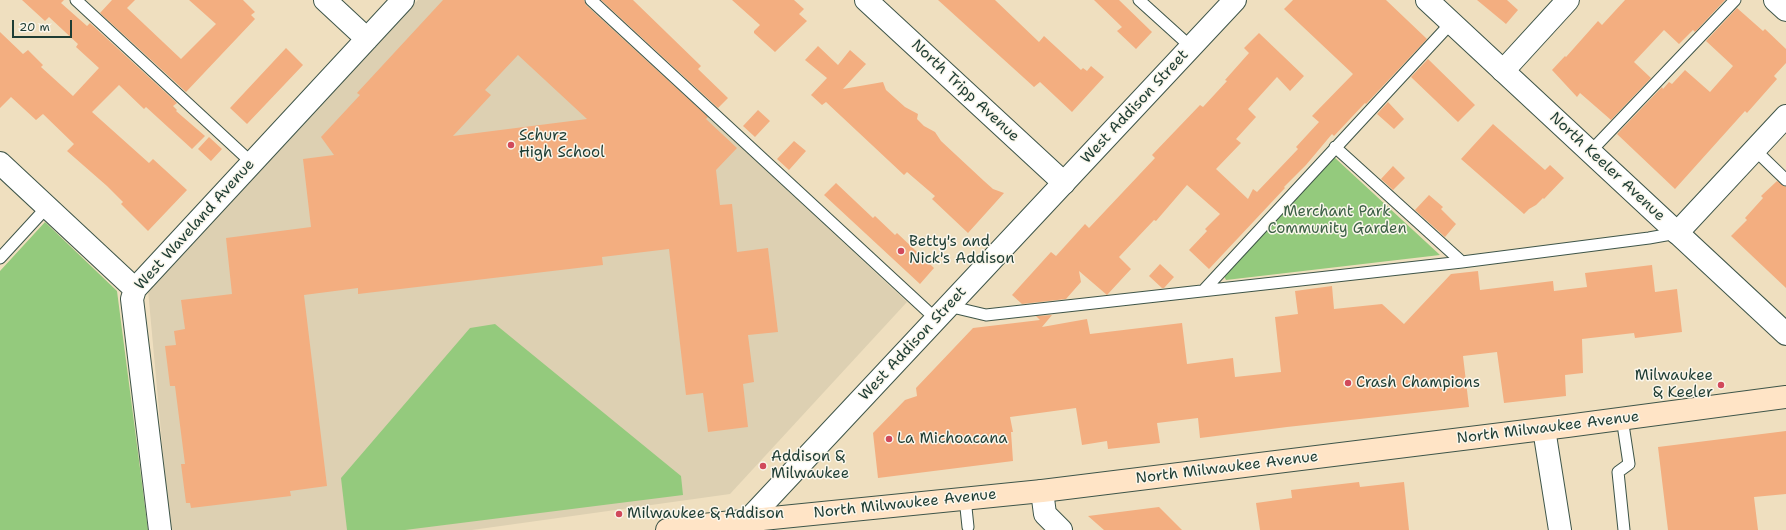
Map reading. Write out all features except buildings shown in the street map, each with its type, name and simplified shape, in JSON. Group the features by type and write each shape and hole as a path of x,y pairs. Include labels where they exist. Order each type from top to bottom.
{"main road":[{"name":"North Milwaukee Avenue","path":"667,530 743,525 965,498 1042,491 1544,429 1786,397"}],"street":[{"path":"325,0 367,39"},
{"name":"West Waveland Avenue","path":"160,530 132,299 135,289 403,0"},
{"name":"North Tripp Avenue","path":"866,0 1064,182"},
{"name":"West Addison Street","path":"743,525 1235,0"},
{"name":"North Keeler Avenue","path":"1427,0 1786,334"},
{"path":"1504,71 1568,0"},
{"path":"1775,0 1786,10"},
{"path":"1677,233 1786,116"},
{"path":"0,163 135,289"},
{"path":"1544,429 1560,530"},
{"path":"1042,491 1045,514 1061,530"}],"lane":[{"path":"76,0 252,163"},
{"path":"591,0 942,313 986,315 1462,262 1649,238 1677,233"},
{"path":"1139,0 1190,47"},
{"path":"1590,152 1735,0"},
{"path":"1203,291 1452,22"},
{"path":"1335,147 1462,262"},
{"path":"1755,150 1786,180"},
{"path":"0,258 47,207"},
{"path":"1622,418 1629,464 1618,472 1624,530"},
{"path":"965,498 968,526"}],"shaded area":[{"name":"Schurz High School","path":"418,0 583,0 907,302 730,494 472,530 170,530 148,290"}],"green space":[{"name":"Merchant Park Community Garden","path":"1334,157 1440,255 1226,280 1224,276"},
{"path":"45,222 117,291 148,530 0,530 0,271"},
{"path":"495,324 681,476 683,495 405,530 347,530 341,478 470,328"}],"place":[{"name":"Schurz High School","path":"511,145"},
{"name":"Betty's and Nick's Addison","path":"901,251"},
{"name":"Crash Champions","path":"1348,383"},
{"name":"Milwaukee & Keeler","path":"1721,385"},
{"name":"La Michoacana","path":"889,439"},
{"name":"Addison & Milwaukee","path":"763,466"},
{"name":"Milwaukee & Addison","path":"619,514"}]}
